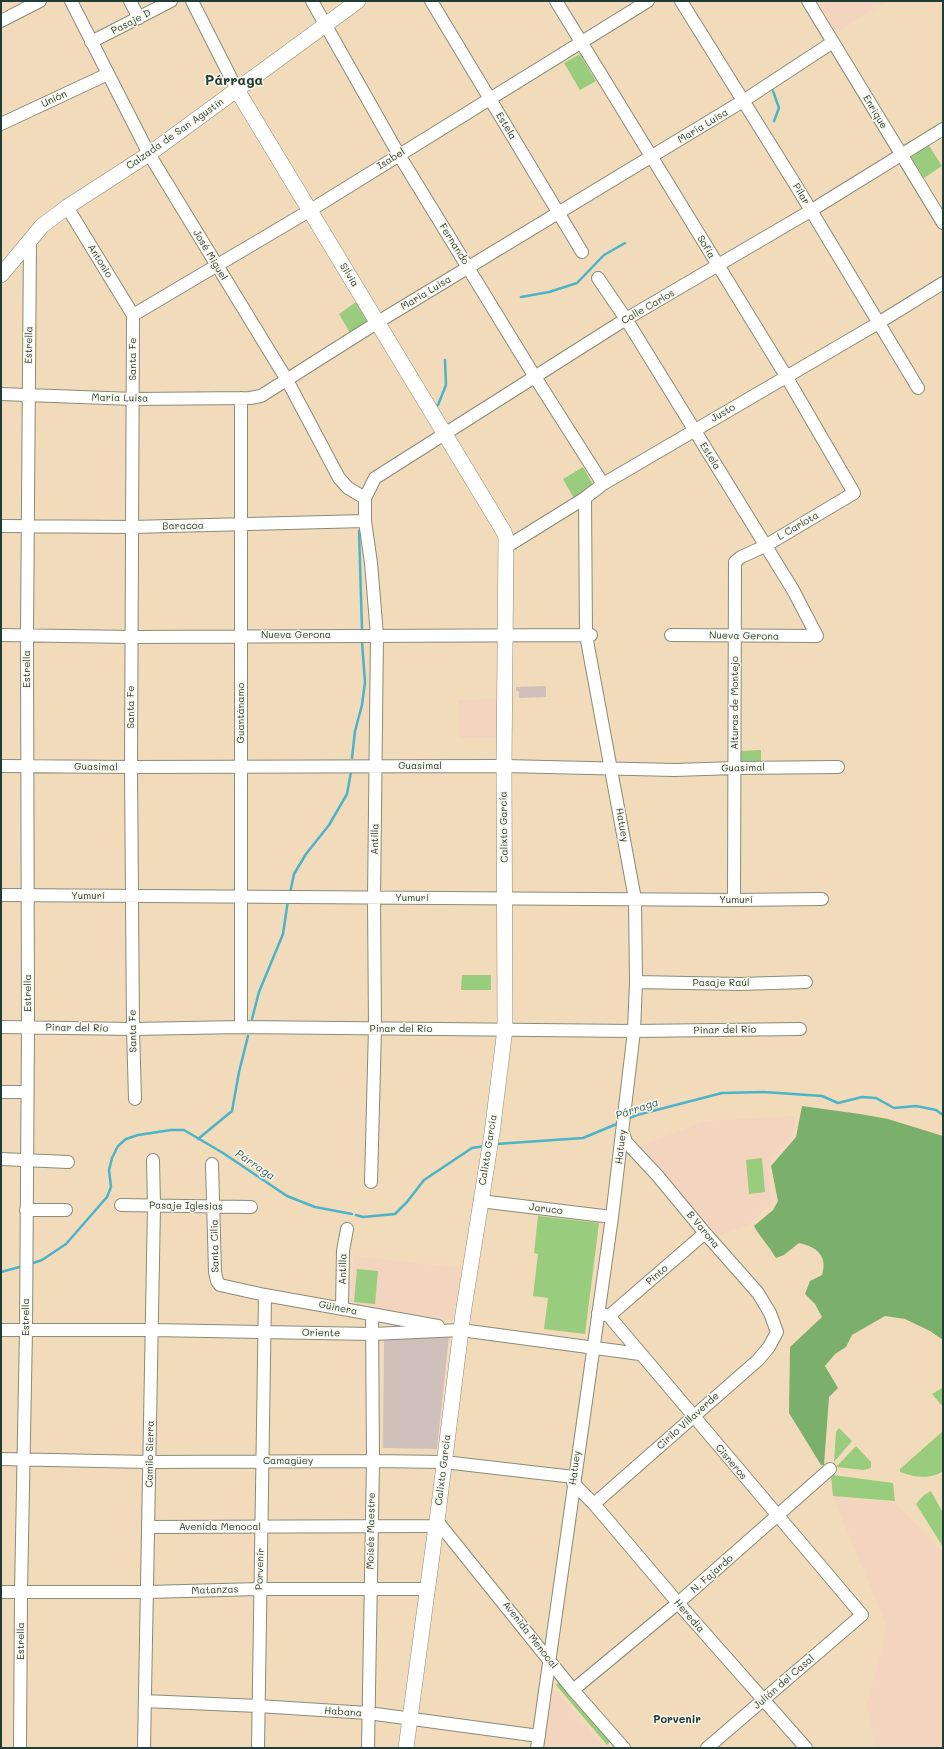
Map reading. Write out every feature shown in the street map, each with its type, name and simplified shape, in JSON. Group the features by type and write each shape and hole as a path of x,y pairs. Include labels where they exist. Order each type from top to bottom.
{"main road":[{"name":"Calzada de San Agustín","path":"1,275 42,226 67,207 149,154 358,1"},
{"name":"Silvia","path":"237,90 378,322 444,435 504,532 506,547"},
{"name":"Calixto García","path":"406,1748 461,1330 480,1201 492,1133 505,1029 504,636 506,547"}],"street":[{"path":"1,21 40,1"},
{"name":"José Miguel","path":"71,1 149,154 287,380 339,478 348,488 365,498"},
{"path":"130,1 139,18"},
{"name":"Pasaje D","path":"91,42 171,1"},
{"name":"Silvia","path":"192,1 237,90"},
{"name":"Fernando","path":"312,1 324,25 399,155 602,484"},
{"name":"Estela","path":"431,1 582,252"},
{"name":"Sofía","path":"556,1 786,376 854,494"},
{"name":"Isabel","path":"133,315 309,210 648,1"},
{"name":"Pilar","path":"681,1 918,388"},
{"name":"Enrique","path":"808,1 943,223"},
{"name":"María Luisa","path":"1,394 134,399 256,398 261,396 378,322 743,101 833,42"},
{"name":"Unión","path":"1,124 108,74"},
{"name":"Calle Carlos","path":"365,498 375,478 626,319 811,211 943,129"},
{"name":"Antonio","path":"67,207 133,315"},
{"name":"Estrella","path":"20,1748 21,1592 26,1330 26,1092 28,1027 27,526 30,239"},
{"name":"Estela","path":"598,278 626,319 793,590 817,636"},
{"name":"Justo","path":"506,547 585,498 602,484 878,323 943,283"},
{"name":"Santa Fe","path":"133,315 134,399 131,767 133,1028 136,1099"},
{"name":"Guantánamo","path":"241,398 241,1027"},
{"name":"L Carlota","path":"741,557 765,546 854,494"},
{"name":"Antilla","path":"365,498 365,521 371,563 377,635 374,898 375,1028 371,1182"},
{"name":"Hatuey","path":"537,1748 592,1348 603,1315 612,1217 634,1031 636,982 635,899 589,635 585,498"},
{"name":"Baracoa","path":"1,526 132,527 365,521"},
{"name":"Alturas de Montejo","path":"734,900 735,562 741,557"},
{"name":"Nueva Gerona","path":"1,635 132,637 589,635"},
{"name":"Nueva Gerona","path":"671,635 817,636"},
{"name":"Guasimal","path":"1,766 504,766 675,770 838,767"},
{"name":"Yumurí","path":"1,895 294,896 374,898 505,897 734,900 822,899"},
{"name":"Pasaje Raúl","path":"636,982 740,984 806,982"},
{"name":"Pinar del Río","path":"1,1027 241,1027 634,1031 800,1029"},
{"path":"1,1092 26,1092"},
{"name":"B Varona","path":"623,1133 626,1142 657,1175 705,1233 758,1293 770,1313 777,1332"},
{"path":"1,1159 68,1162"},
{"name":"Camilo Sierra","path":"144,1748 154,1206 153,1160"},
{"name":"Santa Cilia","path":"212,1164 216,1281"},
{"name":"Jaruco","path":"480,1201 612,1217"},
{"name":"Pasaje Iglesias","path":"121,1205 251,1207"},
{"path":"26,1210 66,1210"},
{"name":"Antilla","path":"342,1308 343,1251 347,1229"},
{"name":"Pinto","path":"603,1315 705,1233"},
{"name":"Güinera","path":"216,1281 220,1285 226,1287 264,1295 461,1330"},
{"name":"Porvenir","path":"258,1748 264,1295"},
{"name":"Moisés Maestre","path":"368,1748 373,1460 372,1315"},
{"name":"Cisneros","path":"603,1315 640,1354 777,1517 862,1615"},
{"name":"Oriente","path":"1,1330 152,1330 372,1334 461,1330 640,1354"},
{"name":"Cirilo Villaverde","path":"594,1504 758,1360 769,1347 777,1332"},
{"name":"Camagüey","path":"1,1459 149,1462 373,1460 444,1462 574,1480"},
{"name":"N. Fajardo","path":"573,1690 678,1603 830,1469"},
{"name":"Heredia","path":"574,1480 678,1603 806,1748"},
{"name":"Avenida Menocal","path":"148,1527 371,1526 436,1523 573,1690 624,1748"},
{"name":"Matanzas","path":"1,1592 428,1589"},
{"name":"Julián del Casal","path":"707,1748 862,1615"},
{"name":"Habana","path":"145,1701 368,1713 410,1720 539,1736"}],"shaded area":[{"path":"818,1 888,1 836,32"},
{"path":"546,686 546,697 519,698 519,691 516,691 516,687"},
{"path":"497,699 498,738 459,738 458,700"},
{"path":"796,1116 792,1136 768,1166 772,1202 747,1226 718,1236 638,1147 705,1121"},
{"path":"353,1256 461,1268 453,1320 352,1304"},
{"path":"449,1336 437,1449 383,1448 384,1338"},
{"path":"833,1497 894,1502 943,1553 943,1748 876,1748 866,1705 878,1665 886,1624"},
{"path":"553,1691 556,1691 605,1748 545,1748"}],"green space":[{"path":"580,54 596,81 580,90 564,63"},
{"path":"928,144 942,166 924,178 910,156"},
{"path":"356,302 368,322 350,333 339,314"},
{"path":"583,467 595,488 575,500 563,479"},
{"path":"761,750 761,762 741,762 740,751"},
{"path":"462,975 491,975 491,990 461,990"},
{"path":"802,1106 888,1119 943,1136 943,1340 930,1331 905,1319 885,1316 852,1335 846,1347 835,1354 825,1366 838,1388 829,1397 824,1465 821,1465 789,1413 790,1347 822,1317 815,1304 805,1294 810,1281 822,1275 822,1258 820,1253 816,1250 799,1243 784,1255 776,1258 754,1226 773,1210 778,1201 771,1166 796,1137"},
{"path":"762,1158 765,1192 749,1194 746,1160"},
{"path":"538,1216 599,1223 585,1334 544,1329 548,1298 533,1296 538,1254 534,1253"},
{"path":"357,1269 378,1271 375,1304 354,1302"},
{"path":"943,1386 943,1407 932,1394"},
{"path":"839,1428 852,1441 834,1462 836,1432"},
{"path":"943,1431 943,1471 928,1477 900,1472 900,1469"},
{"path":"856,1446 871,1462 871,1468 864,1470 836,1467"},
{"path":"833,1475 893,1483 895,1501 833,1496 831,1476"},
{"path":"931,1491 943,1513 943,1547 916,1504 924,1495"},
{"path":"559,1681 611,1741 607,1745 556,1685"}],"waterway":[{"path":"773,91 779,108 774,121"},
{"path":"521,297 549,292 577,283 604,255 625,243"},
{"path":"435,407 438,405 446,385 445,360"},
{"path":"359,531 362,629"},
{"path":"352,758 355,731 362,705 365,682 362,642"},
{"path":"290,893 294,874 306,854 329,825 347,794 351,772"},
{"path":"252,1019 259,992 283,934 288,900"},
{"path":"198,1139 232,1111 239,1072 248,1036"},
{"name":"Párraga","path":"627,1119 637,1115 722,1093 764,1092 822,1096 838,1103 862,1097 876,1098 894,1108 916,1106 936,1110 943,1115"},
{"name":"Párraga","path":"496,1144 583,1138 619,1123"},
{"name":"Párraga","path":"30,1264 42,1260 66,1244 107,1197 111,1187 109,1170 112,1158 118,1146 126,1139 138,1135 171,1130 184,1130 223,1153 287,1196 315,1207 352,1214"},
{"name":"Párraga","path":"356,1215 363,1217 395,1214 407,1202 424,1180 472,1148 485,1146"},
{"name":"Párraga","path":"1,1272 23,1266"}],"district":[{"name":"Párraga","path":"234,81"},
{"name":"Porvenir","path":"677,1720"}]}
